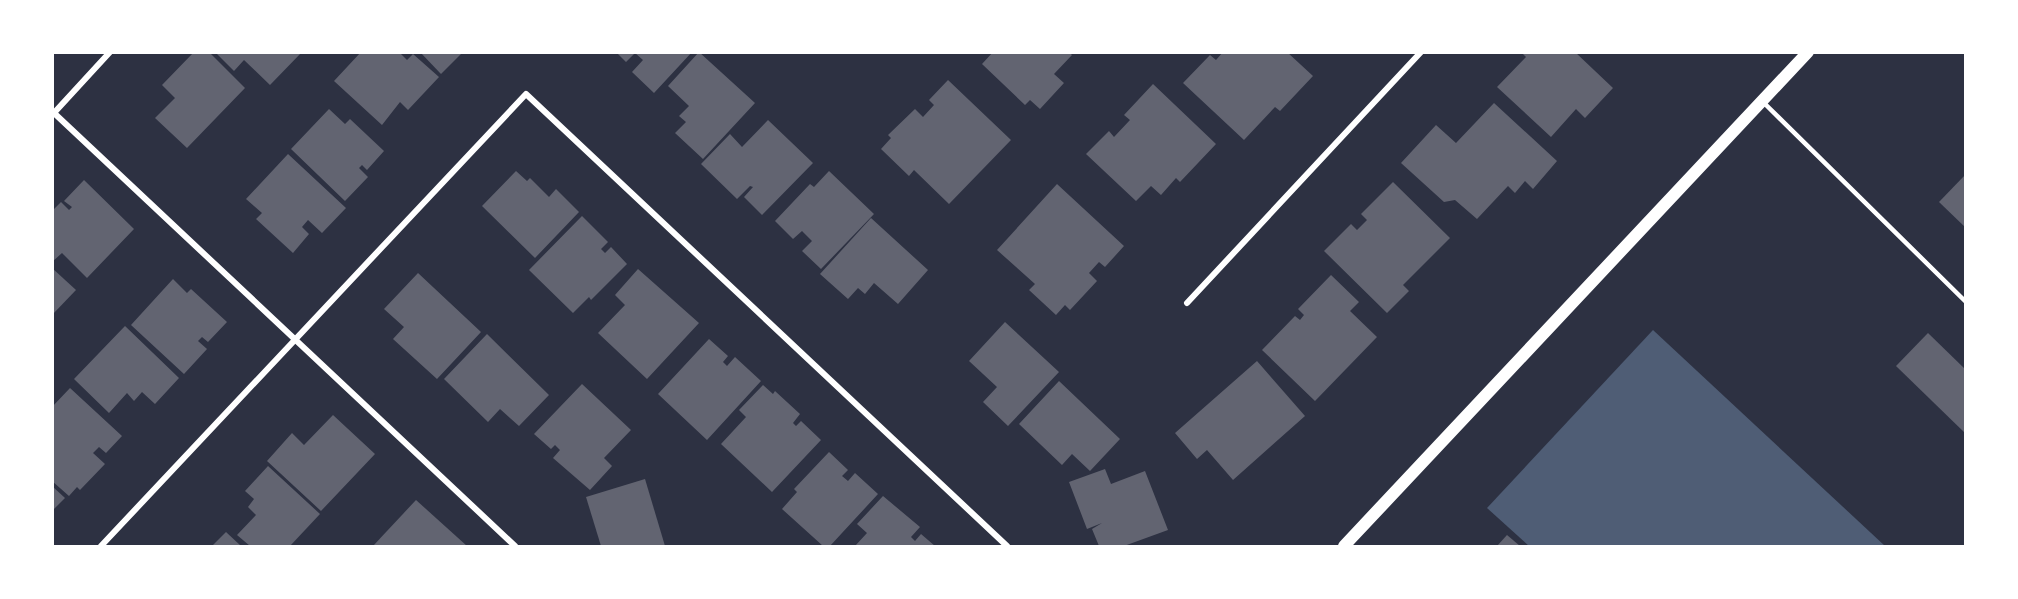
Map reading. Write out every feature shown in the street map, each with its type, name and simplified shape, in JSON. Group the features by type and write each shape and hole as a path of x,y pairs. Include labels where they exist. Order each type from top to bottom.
{"main road":[{"path":"1344,546 1808,52"}],"street":[{"path":"110,52 53,113 515,546"},
{"path":"1187,303 1421,52"},
{"path":"101,546 526,94 1007,546"}],"lane":[{"path":"1762,101 1954,288 1965,302"}],"water":[{"path":"1653,330 1885,546 1529,546 1487,508"}],"building":[{"path":"194,52 209,52 245,88 187,148 155,118 175,98 162,85"},
{"path":"215,52 302,52 270,85 244,60 234,71"},
{"path":"361,52 399,52 407,60 413,54 439,77 408,110 400,102 382,125 334,81"},
{"path":"420,52 463,52 441,74"},
{"path":"616,52 692,52 654,93 632,72 643,60 635,53 626,62"},
{"path":"699,52 755,103 703,159 675,133 686,122 679,116 689,106 668,86"},
{"path":"993,52 1069,52 1072,55 1054,74 1064,83 1040,109 1030,100 1025,105 982,64"},
{"path":"1223,52 1287,52 1313,76 1280,111 1275,107 1244,140 1183,83 1210,55 1216,60"},
{"path":"1521,52 1575,52 1613,88 1585,118 1576,109 1551,137 1497,87 1526,57"},
{"path":"948,80 1011,140 949,204 914,170 909,176 881,149 891,138 888,135 915,109 923,117 934,105 929,100"},
{"path":"1153,84 1216,144 1180,182 1176,178 1161,195 1151,186 1136,201 1086,154 1109,131 1114,137 1130,120 1124,115"},
{"path":"1494,103 1557,161 1533,189 1525,181 1515,193 1508,186 1477,219 1455,200 1444,202 1401,163 1436,125 1456,143"},
{"path":"329,109 345,124 350,119 384,151 367,170 362,165 359,168 368,177 345,201 291,149"},
{"path":"768,120 813,163 762,215 744,197 753,187 750,186 737,199 701,164 730,134 742,147"},
{"path":"288,154 346,208 322,233 308,220 302,227 309,234 293,253 256,219 262,213 246,199"},
{"path":"516,171 527,181 530,178 549,197 556,189 579,212 535,258 482,206"},
{"path":"829,171 874,214 821,269 802,251 812,241 802,231 793,239 775,221 810,184 814,187"},
{"path":"1966,174 1966,228 1939,202"},
{"path":"84,180 134,229 87,278 62,253 52,262 52,211 61,202 69,210 72,207 64,201"},
{"path":"1393,182 1450,238 1403,285 1409,291 1387,313 1324,251 1351,224 1357,230 1367,220 1361,214"},
{"path":"1057,184 1124,246 1105,267 1099,262 1089,273 1097,281 1070,310 1065,305 1056,315 1029,290 1035,284 997,250"},
{"path":"582,216 608,242 601,249 605,253 611,247 627,264 591,300 589,297 573,313 529,270"},
{"path":"871,218 928,270 898,304 874,283 865,294 858,288 848,299 820,274"},
{"path":"52,268 76,290 52,315"},
{"path":"638,269 699,323 647,379 598,333 625,305 615,295"},
{"path":"418,273 481,332 437,379 393,339 404,327 384,309"},
{"path":"1331,275 1359,302 1350,311 1377,337 1315,401 1262,350 1295,316 1300,320 1304,315 1298,309"},
{"path":"173,279 187,293 191,289 227,322 208,342 202,337 198,341 207,349 184,374 131,325"},
{"path":"1005,322 1059,372 1008,426 983,402 997,387 969,361"},
{"path":"125,326 179,378 155,404 142,392 134,401 127,393 109,413 74,379"},
{"path":"1928,333 1966,370 1966,434 1896,366"},
{"path":"487,334 549,395 519,426 500,409 488,422 444,379"},
{"path":"709,339 728,356 723,362 727,366 735,357 761,381 707,440 658,394"},
{"path":"1257,361 1305,416 1233,480 1207,450 1197,459 1175,433"},
{"path":"1059,381 1120,439 1090,471 1072,454 1062,465 1019,424"},
{"path":"582,384 631,430 604,458 612,466 590,490 553,458 560,450 555,445 551,449 534,434"},
{"path":"763,385 773,394 775,391 800,414 793,423 796,426 801,421 821,440 772,492 721,444 746,417 739,410"},
{"path":"70,388 122,436 106,453 99,447 93,453 105,464 80,490 77,487 69,496 52,481 52,407"},
{"path":"333,415 375,454 321,511 267,461 292,433 304,445"},
{"path":"829,452 848,470 842,476 848,481 855,473 878,494 830,546 823,546 782,509 797,492 794,489"},
{"path":"268,466 320,514 290,546 250,546 237,535 256,515 248,507 254,499 245,491"},
{"path":"1105,469 1111,484 1145,471 1168,530 1124,546 1099,546 1092,529 1102,523 1087,529 1069,482"},
{"path":"645,479 665,546 601,546 586,497"},
{"path":"52,486 65,498 52,511"},
{"path":"883,496 920,527 911,537 915,541 921,534 935,546 855,546 867,533 857,524"},
{"path":"416,500 467,546 373,546"},
{"path":"226,532 241,546 212,546"},
{"path":"1507,535 1520,546 1497,546"}]}
